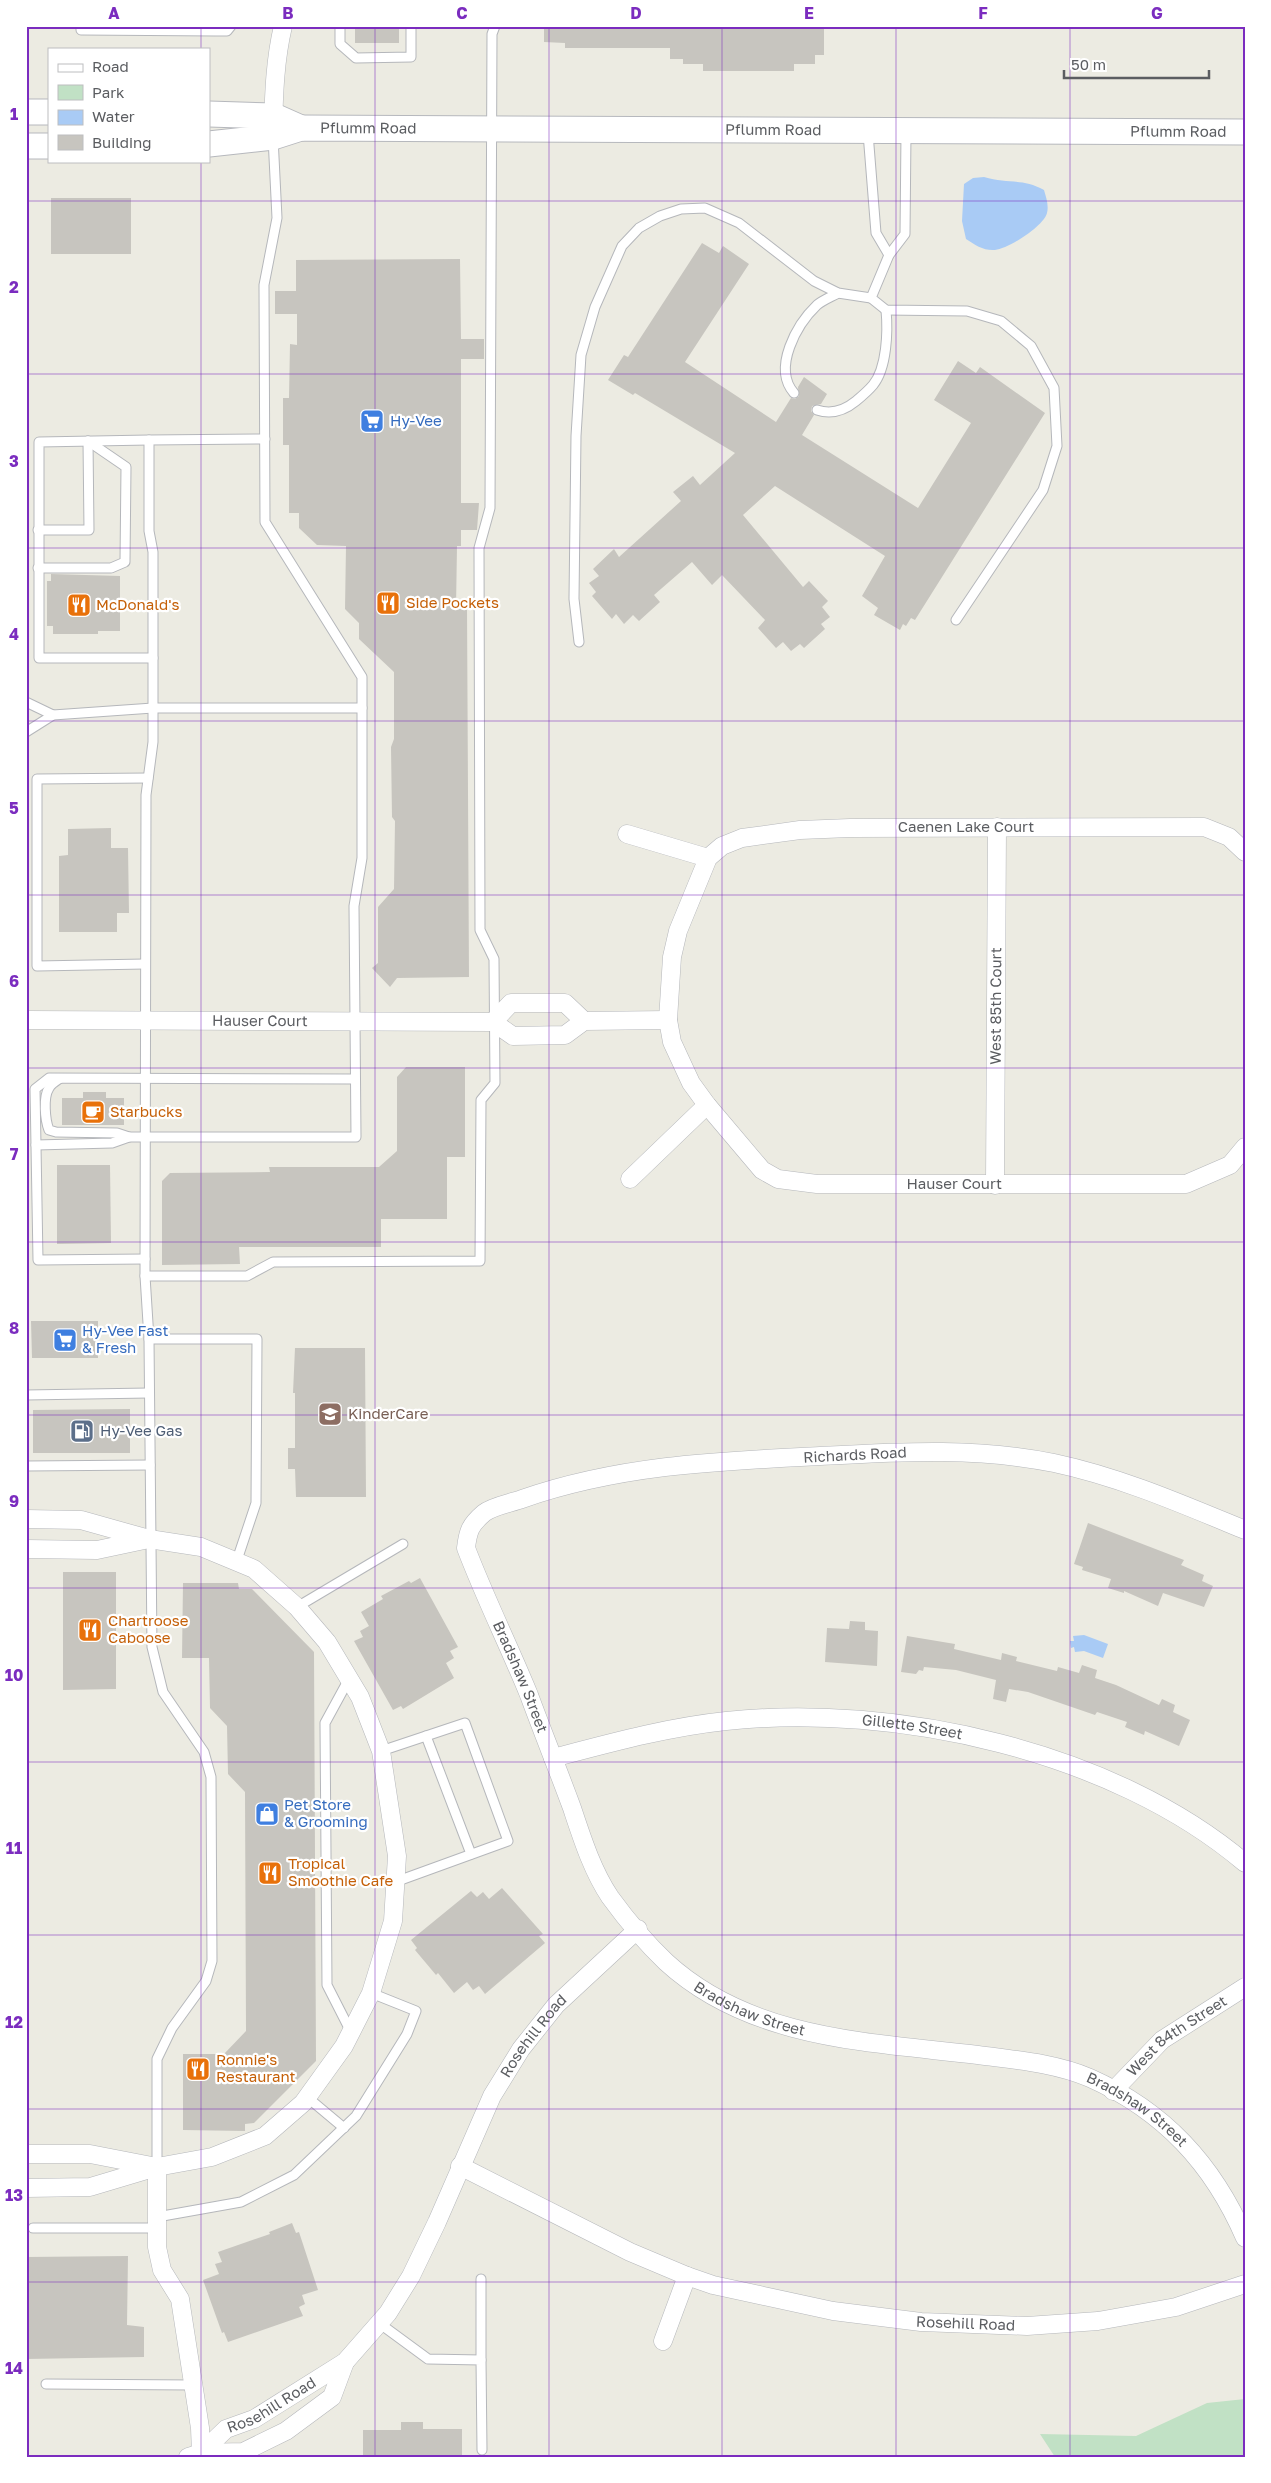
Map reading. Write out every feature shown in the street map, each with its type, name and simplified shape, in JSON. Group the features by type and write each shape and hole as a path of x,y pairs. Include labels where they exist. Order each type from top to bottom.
{"main road":[{"path":"26,112 48,112"},
{"path":"210,114 273,127"},
{"path":"210,144 273,127"},
{"name":"Pflumm Road","path":"273,127 868,132 1245,132"},
{"path":"26,146 48,146"}],"street":[{"path":"273,127 278,46 283,26"},
{"name":"Caenen Lake Court","path":"708,858 722,846 742,838 800,830 850,828 1204,827 1228,837 1245,852"},
{"name":"West 85th Court","path":"995,1185 997,828"},
{"path":"584,1021 565,1003 511,1003 493,1022 513,1036 565,1035 584,1021 668,1020 672,957 678,931 708,858 627,834"},
{"name":"Hauser Court","path":"26,1020 493,1022"},
{"name":"Hauser Court","path":"668,1020 672,1042 691,1083 707,1106 762,1170 778,1178 817,1184 1186,1184 1230,1165 1245,1147"},
{"path":"630,1179 707,1106"},
{"name":"Richards Road","path":"468,1530 486,1512 543,1492 633,1471 699,1462 931,1451 992,1454 1054,1463 1126,1483 1245,1530"},
{"path":"26,1518 81,1520 149,1539 201,1547 237,1560 254,1569 297,1607 327,1642 360,1697 381,1751 397,1856 393,1922 371,1993 344,2046 307,2097 265,2136 212,2157 157,2167 90,2187 26,2188"},
{"name":"Bradshaw Street","path":"468,1530 466,1548 524,1682 591,1861 610,1896 664,1960 685,1978 722,2001 769,2022 818,2036 1018,2060 1058,2068 1089,2078 1144,2108 1189,2148 1217,2182 1245,2238"},
{"path":"26,1549 97,1550 149,1539"},
{"name":"Gillette Street","path":"553,1758 653,1733 726,1721 788,1717 849,1719 920,1728 983,1740 1065,1763 1116,1782 1172,1810 1222,1843 1245,1862"},
{"name":"Rosehill Road","path":"195,2455 226,2428 254,2419 345,2362 379,2323 411,2276 437,2222 492,2096 521,2048 556,2005 638,1930"},
{"name":"West 84th Street","path":"1113,2091 1162,2040 1245,1987"},
{"path":"26,2154 90,2154 157,2167"},
{"name":"Rosehill Road","path":"460,2166 630,2252 687,2276 714,2285 833,2311 921,2322 1028,2326 1098,2320 1176,2307 1245,2284"},
{"path":"157,2167 157,2248 162,2270 180,2299 193,2385 195,2455"},
{"path":"663,2341 687,2276"},
{"name":"Rosehill Road","path":"195,2455 243,2452 286,2431 332,2397 345,2362"}],"lane":[{"path":"81,26 81,30 229,28"},
{"path":"340,26 340,44 356,58 411,57 411,26"},
{"path":"145,1276 247,1276 273,1262 480,1261 481,1100 495,1083 493,1022 494,958 480,930 479,548 490,508 490,129 492,34 495,26"},
{"path":"59,1079 49,1088 47,1095 46,1122 49,1130 56,1132 117,1133 128,1137 145,1138 356,1137 354,906 362,858 362,677 265,522 264,286 276,218 273,127"},
{"path":"868,132 876,233 889,255"},
{"path":"871,298 889,255 905,234 906,132"},
{"path":"579,642 574,599 576,436 581,355 595,307 622,246 639,228 660,216 681,209 705,208 739,223 814,282 838,293 871,298 886,310 967,311 1001,321 1031,346 1054,388 1057,446 1043,490 956,620"},
{"path":"794,393 790,388 786,371 789,347 803,320 819,304 838,293"},
{"path":"817,410 824,412 846,410 874,384 885,354 888,326 886,310"},
{"path":"153,658 39,658 39,442 265,439"},
{"path":"149,440 149,531 153,552 153,742 146,794 145,1276 149,1339 149,1539 152,1648 163,1692 204,1752 211,1786 212,1961 206,1981 172,2028 157,2059 157,2167"},
{"path":"38,530 89,530 88,441"},
{"path":"38,568 110,568 125,562 126,467 88,441"},
{"path":"26,702 53,715"},
{"path":"26,732 53,715 153,708 362,708"},
{"path":"145,964 36,966 37,779 148,778"},
{"path":"145,1259 38,1260 35,1089 49,1078 145,1080 355,1079"},
{"path":"36,1145 112,1143 128,1137"},
{"path":"149,1339 257,1339 256,1503 237,1560"},
{"path":"26,1395 149,1393"},
{"path":"26,1466 150,1465"},
{"path":"297,1607 403,1544"},
{"path":"349,1678 325,1723 327,1985 351,2032"},
{"path":"381,1751 465,1723 508,1841 395,1882"},
{"path":"426,1736 470,1854"},
{"path":"33,2228 157,2222 242,2202 294,2175 356,2116 407,2034 416,2011 371,1993"},
{"path":"307,2097 344,2128"},
{"path":"480,2279 482,2450"},
{"path":"379,2323 428,2360 481,2360"},
{"path":"46,2384 193,2385"}],"green space":[{"path":"1245,2399 1245,2457 1055,2457 1040,2434 1136,2436 1207,2403"}],"water":[{"path":"984,177 1021,182 1044,190 1047,213 1044,218 1025,236 1001,249 983,249 966,239 962,221 964,184 973,178"},
{"path":"1084,1635 1108,1644 1103,1658 1084,1651 1075,1652 1074,1647 1071,1648 1070,1641 1074,1641 1073,1636"}],"building":[{"path":"355,26 399,26 399,43 355,43"},
{"path":"544,26 824,26 824,55 815,55 815,64 794,64 794,71 703,71 703,64 683,64 683,59 670,59 670,48 565,48 565,43 544,42"},
{"path":"51,198 131,198 131,254 51,254"},
{"path":"702,243 719,253 723,246 749,264 685,362 776,422 791,398 795,399 799,396 798,387 804,377 827,394 821,404 812,406 811,411 814,415 802,435 918,508 971,423 934,400 958,361 976,373 980,367 1045,413 915,620 911,618 906,626 903,624 900,630 874,615 878,608 862,596 885,556 775,486 743,515 803,587 809,581 828,601 822,607 830,617 821,624 825,629 804,648 800,644 791,651 783,642 776,648 758,628 765,620 722,575 712,585 692,562 654,595 660,602 639,621 633,615 624,624 616,614 612,619 592,596 596,592 589,583 599,576 593,569 614,549 619,557 681,501 673,492 693,476 700,485 735,453 635,393 633,395 608,380 624,355 628,357"},
{"path":"460,259 461,339 484,339 484,359 461,359 461,503 479,503 477,530 461,530 461,546 457,546 456,608 467,608 469,977 397,978 390,987 372,968 378,963 378,907 394,889 395,821 392,817 391,747 394,739 394,672 359,639 359,623 345,609 346,546 317,545 299,528 299,513 289,513 289,445 283,445 283,398 289,398 290,344 297,345 297,314 275,314 275,291 296,291 296,260"},
{"path":"51,574 120,576 120,631 98,631 98,634 53,634 53,626 47,626 47,581 51,581"},
{"path":"111,828 111,848 128,848 129,913 117,913 117,932 59,932 59,856 68,855 68,829"},
{"path":"406,1067 465,1067 465,1157 447,1157 447,1219 381,1219 381,1247 239,1247 240,1264 162,1265 162,1181 170,1173 270,1172 269,1167 379,1167 397,1151 397,1077"},
{"name":"Starbucks","path":"83,1092 106,1092 106,1098 124,1098 124,1125 62,1125 62,1098 83,1098"},
{"path":"57,1165 110,1165 111,1243 57,1244"},
{"name":"Hy-Vee Fast & Fresh","path":"31,1321 98,1321 98,1358 32,1358"},
{"name":"KinderCare","path":"295,1348 365,1348 366,1497 296,1497 295,1469 288,1469 288,1448 295,1448 295,1393 293,1393"},
{"name":"Hy-Vee Gas","path":"130,1409 130,1453 33,1453 33,1410"},
{"path":"1088,1523 1184,1560 1181,1565 1204,1575 1202,1581 1213,1586 1204,1607 1163,1593 1158,1606 1124,1591 1124,1593 1108,1588 1111,1579 1082,1570 1083,1567 1074,1564"},
{"path":"63,1572 116,1572 116,1689 63,1690"},
{"path":"420,1578 458,1647 450,1651 454,1658 446,1663 454,1678 403,1709 401,1706 393,1710 354,1641 363,1637 360,1631 369,1626 361,1612 383,1599 381,1596 409,1581 411,1583"},
{"path":"183,1583 238,1583 239,1589 252,1589 314,1652 316,2061 254,2123 245,2124 245,2131 183,2130 183,2054 224,2054 246,2031 245,1792 228,1774 227,1726 210,1708 209,1658 182,1658"},
{"path":"850,1621 865,1622 865,1630 878,1631 877,1666 825,1662 827,1628 849,1629"},
{"path":"907,1636 955,1644 954,1649 1001,1660 1002,1653 1017,1657 1016,1661 1057,1671 1058,1667 1079,1673 1082,1665 1097,1670 1095,1678 1116,1685 1159,1705 1162,1699 1175,1705 1173,1712 1190,1720 1179,1746 1145,1731 1144,1735 1125,1727 1127,1722 1097,1712 1095,1715 1028,1692 1009,1689 1006,1702 993,1699 996,1680 956,1670 924,1667 923,1671 919,1670 916,1674 901,1672"},
{"path":"502,1888 543,1934 539,1936 545,1943 485,1994 479,1986 473,1990 467,1982 454,1993 438,1973 436,1975 415,1950 417,1948 411,1940 471,1891 477,1897 483,1892 489,1899"},
{"path":"292,2223 296,2233 299,2232 318,2290 302,2295 305,2304 299,2307 303,2316 228,2342 224,2332 222,2333 203,2280 219,2274 215,2264 222,2262 218,2252 270,2234 269,2232"},
{"path":"128,2256 127,2325 144,2327 144,2357 26,2359 26,2257"},
{"path":"401,2422 423,2422 423,2429 462,2429 462,2457 363,2457 363,2430 401,2430"}],"place":[{"name":"Hy-Vee","path":"372,421"},
{"name":"Side Pockets","path":"388,603"},
{"name":"McDonald's","path":"79,605"},
{"name":"Starbucks","path":"93,1112"},
{"name":"Hy-Vee Fast & Fresh","path":"65,1340"},
{"name":"KinderCare","path":"330,1414"},
{"name":"Hy-Vee Gas","path":"82,1431"},
{"name":"Chartroose Caboose","path":"90,1630"},
{"name":"Pet Store & Grooming","path":"267,1814"},
{"name":"Tropical Smoothie Cafe","path":"270,1873"},
{"name":"Ronnie's Restaurant","path":"198,2069"}]}
